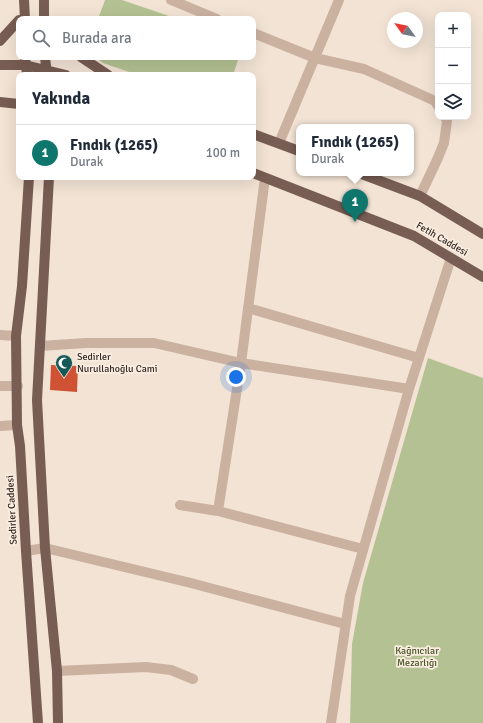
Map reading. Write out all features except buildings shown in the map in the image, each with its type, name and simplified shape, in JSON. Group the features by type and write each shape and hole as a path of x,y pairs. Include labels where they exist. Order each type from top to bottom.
{"main road":[{"path":"44,0 44,16"},
{"path":"24,2 25,16"},
{"path":"20,16 24,2"},
{"path":"0,41 16,22"},
{"path":"0,65 26,66 46,72 45,60"},
{"path":"86,60 104,72"},
{"path":"0,102 16,104"},
{"path":"256,135 296,150"},
{"name":"Fetih Caddesi","path":"256,174 414,236 483,277"},
{"path":"367,176 420,196 483,234"},
{"name":"Sedirler Caddesi","path":"29,180 22,286 16,336 18,386 17,425 20,446 38,723"},
{"path":"49,180 37,400 45,548 57,671 58,723"}],"street":[{"path":"171,0 210,16"},
{"path":"279,143 339,0"},
{"path":"256,34 315,58 364,69 435,101"},
{"path":"420,196 444,143 446,120"},
{"path":"218,511 241,363 265,178"},
{"path":"331,723 350,596 409,389 451,258"},
{"path":"248,308 419,358"},
{"path":"0,335 16,336"},
{"path":"40,346 86,343 154,343 241,363 409,389"},
{"path":"0,386 18,386"},
{"path":"0,426 17,425"},
{"path":"180,505 218,511 363,549"},
{"path":"26,551 45,548 191,583 345,624"},
{"path":"57,671 146,667 171,670 193,679"}],"green space":[{"path":"105,0 122,0 169,16 99,16"},
{"path":"99,60 238,60 234,72 129,72 103,63"},
{"name":"Kağnıcılar Mezarlığı","path":"428,358 483,378 483,723 350,723 352,644 363,583"}],"place":[{"name":"Fındık (1265)","path":"355,222"},
{"name":"Sedirler Nurullahoğlu Cami","path":"64,378"}]}
